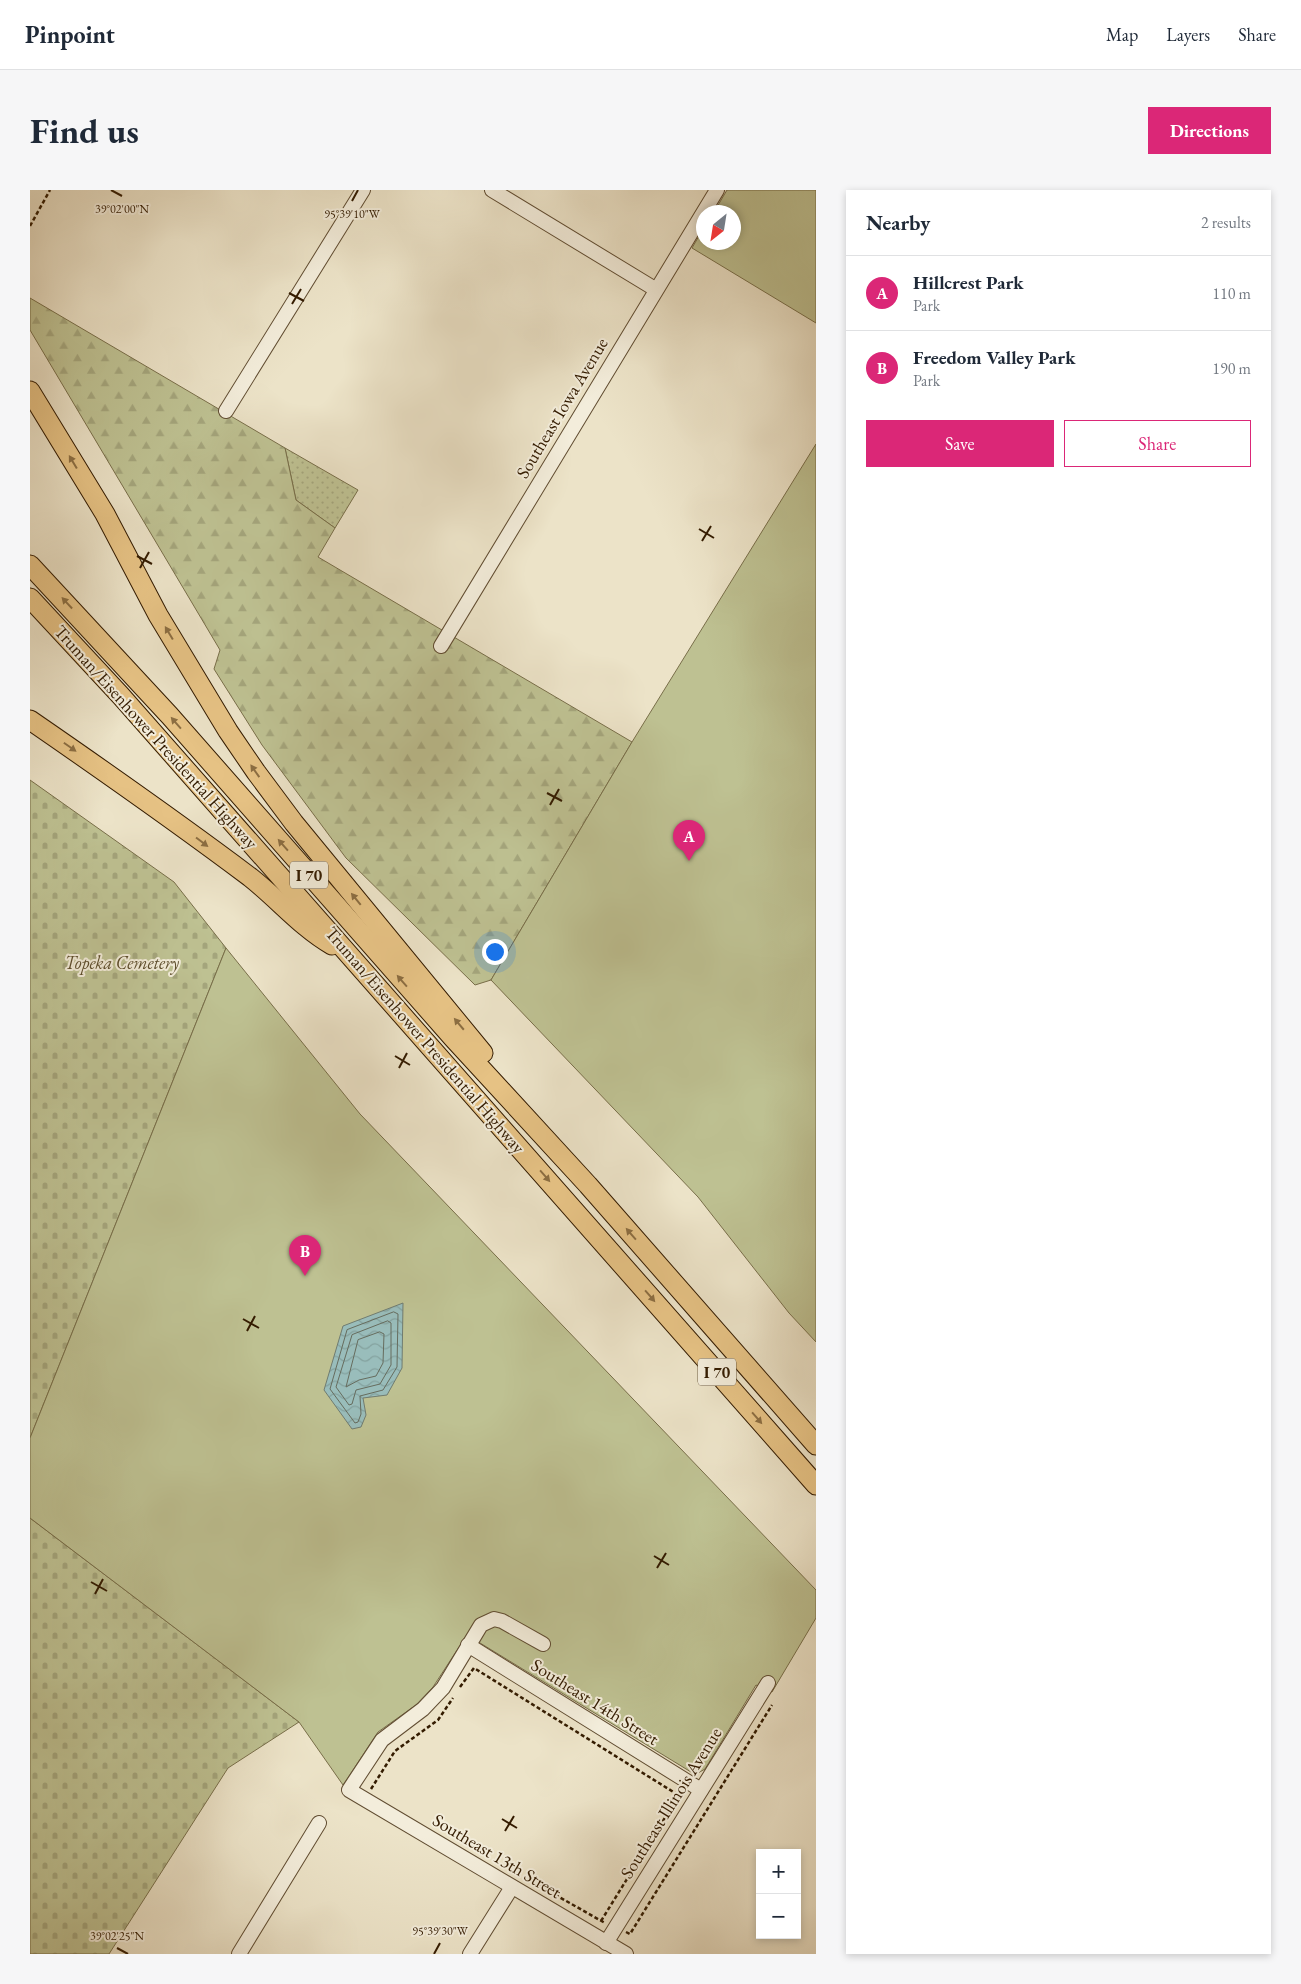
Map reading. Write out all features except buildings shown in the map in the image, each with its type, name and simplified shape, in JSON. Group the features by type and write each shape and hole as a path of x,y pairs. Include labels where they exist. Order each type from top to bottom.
{"highway":[{"path":"30,391 104,514 158,615 228,731 256,772 313,846 527,1104 588,1185"},
{"name":"Truman/Eisenhower Presidential Highway","path":"30,566 143,686 453,1038 588,1185 816,1445"},
{"name":"Truman/Eisenhower Presidential Highway","path":"30,598 121,696 816,1485"},
{"path":"30,720 172,819 244,873 318,937 351,956"}],"street":[{"path":"226,411 363,190"},
{"path":"492,190 655,290"},
{"name":"Southeast Iowa Avenue","path":"442,646 717,190"},
{"path":"468,1645 481,1625 494,1619 502,1621 543,1644"},
{"name":"Southeast 14th Street","path":"468,1645 701,1790"},
{"name":"Southeast 13th Street","path":"468,1645 443,1688 423,1709 382,1740 349,1790 626,1954"},
{"name":"Southeast Illinois Avenue","path":"606,1942 768,1683"},
{"path":"239,1954 319,1823"},
{"path":"470,1954 512,1887"}],"path":[{"path":"30,226 50,190"},
{"path":"379,1794 371,1789 396,1750 438,1720 474,1668 692,1804"},
{"path":"533,1882 601,1921 630,1934 772,1705"},
{"path":"601,1921 688,1782"}],"green space":[{"path":"727,190 816,190 816,323 692,248 696,241 696,250 741,250 741,205 718,205"},
{"path":"30,298 285,448 296,500 335,528 318,557 632,742 491,980 475,985 346,858 262,745 214,669 220,650 30,330"},
{"path":"816,444 816,1342 789,1313 698,1197 491,980 632,742"},
{"path":"285,448 358,490 335,528 296,500"},
{"name":"Topeka Cemetery","path":"30,780 174,882 226,948 30,1438"},
{"path":"226,948 360,1114 816,1590 816,1618 772,1692 756,1685 705,1769 698,1773 691,1772 467,1635 433,1687 416,1705 378,1732 343,1785 299,1722 30,1518 30,1438"},
{"path":"30,1518 299,1722 228,1768 109,1954 30,1954"}],"water":[{"path":"403,1303 402,1368 387,1395 363,1398 366,1415 361,1427 352,1429 324,1390 343,1326"}],"place":[{"name":"Hillcrest Park","path":"689,861"},
{"name":"Freedom Valley Park","path":"305,1276"}]}
